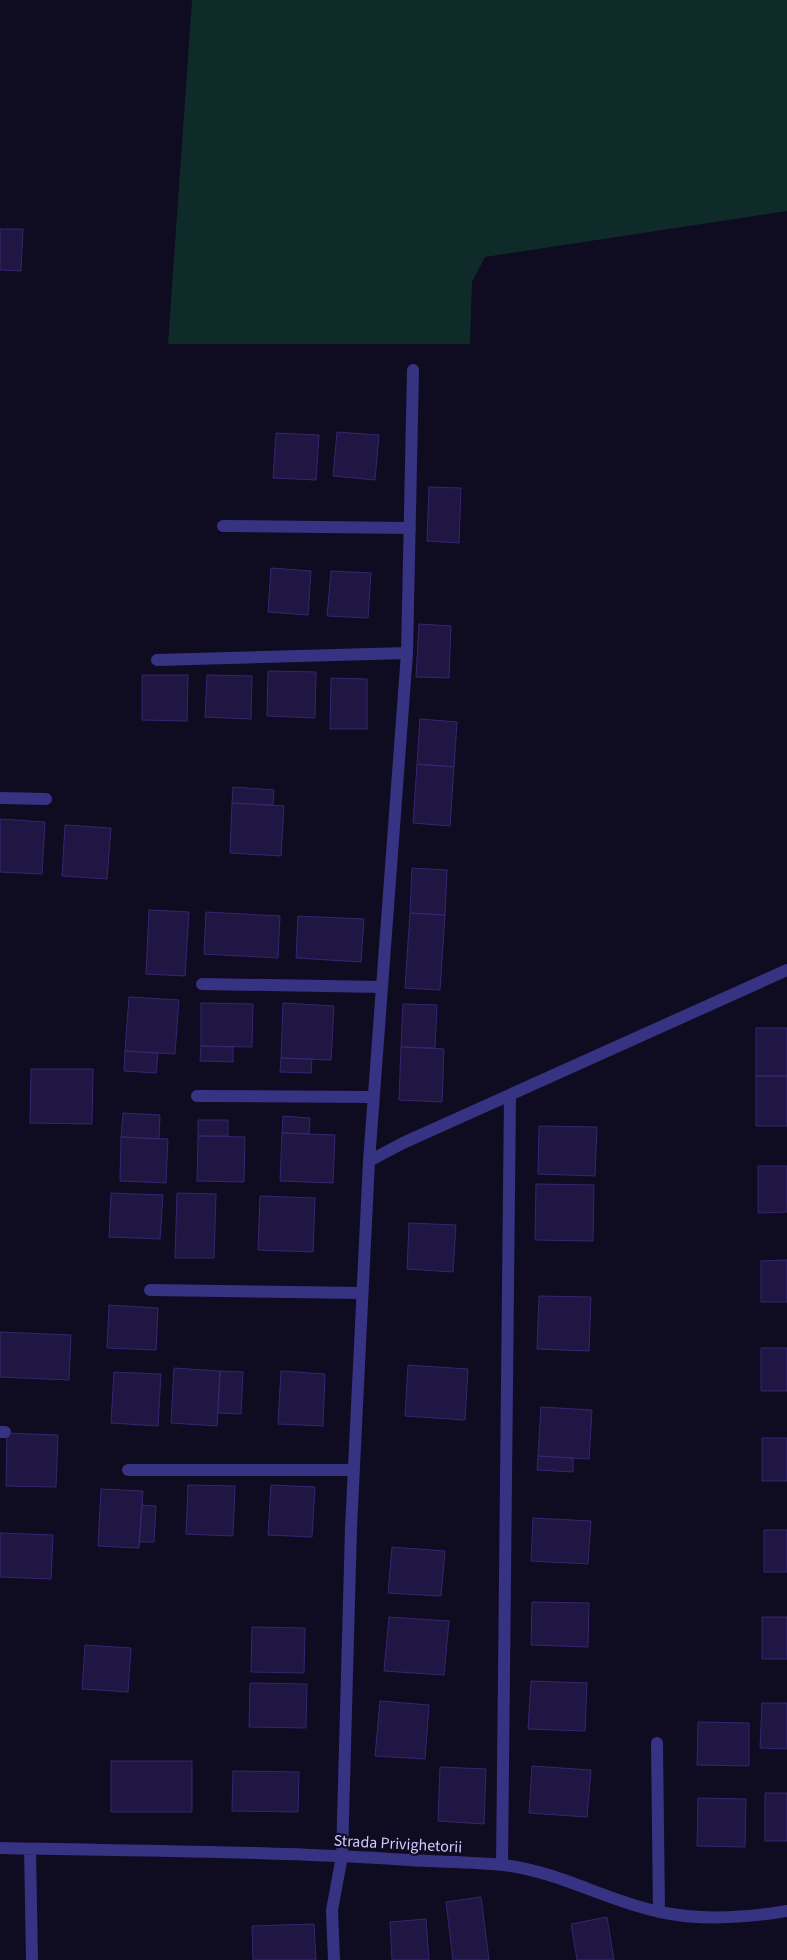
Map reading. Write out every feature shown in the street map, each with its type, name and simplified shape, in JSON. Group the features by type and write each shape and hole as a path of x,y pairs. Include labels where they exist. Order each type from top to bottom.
{"street":[{"path":"334,1960 332,1910 342,1856 354,1470 369,1161 407,653 413,370"},
{"path":"223,526 410,528"},
{"path":"157,660 407,653"},
{"path":"0,798 46,799"},
{"path":"369,1161 403,1143 787,970"},
{"path":"202,984 382,987"},
{"path":"502,1865 510,1095"},
{"path":"197,1096 373,1097"},
{"path":"150,1290 362,1293"},
{"path":"128,1470 354,1470"},
{"path":"657,1743 659,1912"},
{"name":"Strada Privighetorii","path":"0,1848 342,1856 502,1865 531,1869 557,1876 659,1912 699,1917 747,1917 787,1911"},
{"path":"30,1849 32,1960"}],"green space":[{"path":"192,0 787,0 787,211 485,257 472,282 470,344 168,344"}],"building":[{"path":"0,229 23,229 21,271 0,270"},
{"path":"337,432 379,435 375,480 333,476"},
{"path":"276,433 319,435 316,480 273,478"},
{"path":"429,487 461,488 459,543 427,541"},
{"path":"271,568 311,571 308,615 268,612"},
{"path":"331,571 371,573 368,618 327,616"},
{"path":"419,624 451,626 449,678 416,677"},
{"path":"268,671 316,672 315,718 267,716"},
{"path":"142,675 188,675 187,721 142,720"},
{"path":"207,675 252,676 251,719 205,717"},
{"path":"331,678 367,679 367,729 330,729"},
{"path":"420,719 457,722 454,767 417,764"},
{"path":"417,764 454,767 450,826 413,823"},
{"path":"233,787 274,790 273,805 232,803"},
{"path":"232,803 284,806 281,856 230,853"},
{"path":"0,819 45,822 42,874 0,872"},
{"path":"65,825 111,828 107,879 62,876"},
{"path":"412,868 447,870 445,915 410,913"},
{"path":"149,910 189,912 185,976 146,974"},
{"path":"206,912 280,916 278,958 204,954"},
{"path":"410,913 445,915 440,990 405,988"},
{"path":"298,916 364,919 361,962 296,958"},
{"path":"129,997 179,1000 175,1054 125,1051"},
{"path":"201,1003 253,1004 252,1047 201,1046"},
{"path":"283,1003 334,1006 331,1060 281,1058"},
{"path":"403,1004 437,1005 435,1048 401,1047"},
{"path":"756,1028 787,1028 787,1076 756,1076"},
{"path":"201,1046 233,1047 233,1062 200,1061"},
{"path":"401,1047 444,1049 442,1102 399,1100"},
{"path":"125,1051 158,1053 156,1073 124,1071"},
{"path":"281,1058 312,1059 311,1073 280,1072"},
{"path":"31,1069 93,1069 92,1124 30,1123"},
{"path":"756,1076 787,1076 787,1126 756,1126"},
{"path":"123,1113 160,1115 159,1139 121,1137"},
{"path":"283,1116 310,1118 309,1134 282,1133"},
{"path":"198,1120 228,1120 228,1136 198,1136"},
{"path":"539,1126 597,1127 595,1176 538,1174"},
{"path":"282,1133 335,1135 333,1183 280,1181"},
{"path":"198,1136 245,1137 244,1182 197,1181"},
{"path":"121,1137 168,1139 166,1183 120,1181"},
{"path":"758,1166 787,1166 787,1212 758,1213"},
{"path":"536,1184 594,1185 593,1241 535,1240"},
{"path":"111,1193 163,1195 160,1239 109,1237"},
{"path":"177,1193 216,1194 214,1258 175,1258"},
{"path":"260,1196 315,1198 313,1252 258,1250"},
{"path":"409,1223 456,1225 453,1272 407,1269"},
{"path":"787,1260 787,1302 761,1302 761,1261"},
{"path":"539,1296 591,1297 589,1351 537,1349"},
{"path":"109,1305 158,1308 156,1350 107,1348"},
{"path":"0,1332 71,1335 69,1380 0,1377"},
{"path":"761,1348 787,1348 787,1391 761,1391"},
{"path":"408,1365 468,1369 465,1420 405,1416"},
{"path":"174,1368 220,1371 217,1426 171,1423"},
{"path":"220,1371 243,1372 241,1414 218,1413"},
{"path":"281,1371 325,1374 323,1426 278,1424"},
{"path":"114,1372 161,1374 158,1426 111,1423"},
{"path":"541,1407 592,1410 589,1459 538,1456"},
{"path":"7,1433 58,1435 56,1487 6,1486"},
{"path":"762,1438 787,1438 787,1481 762,1481"},
{"path":"538,1456 573,1458 573,1472 537,1470"},
{"path":"188,1485 235,1486 233,1536 186,1534"},
{"path":"271,1485 315,1487 312,1537 268,1535"},
{"path":"101,1489 143,1491 139,1548 98,1546"},
{"path":"142,1505 156,1506 154,1542 139,1542"},
{"path":"533,1518 591,1521 588,1564 531,1561"},
{"path":"764,1530 787,1530 787,1572 764,1572"},
{"path":"0,1533 53,1535 51,1579 0,1577"},
{"path":"392,1547 445,1551 441,1596 388,1593"},
{"path":"532,1602 589,1603 588,1647 531,1645"},
{"path":"389,1617 449,1621 444,1675 384,1671"},
{"path":"762,1617 787,1617 787,1659 762,1659"},
{"path":"252,1627 305,1628 304,1673 251,1672"},
{"path":"85,1645 131,1648 128,1692 82,1689"},
{"path":"531,1681 587,1683 585,1731 528,1729"},
{"path":"250,1683 307,1684 306,1728 249,1727"},
{"path":"380,1701 429,1705 425,1759 375,1756"},
{"path":"762,1703 787,1703 787,1749 760,1748"},
{"path":"698,1722 749,1723 749,1766 697,1765"},
{"path":"111,1761 192,1761 192,1812 111,1812"},
{"path":"532,1766 591,1770 587,1817 529,1813"},
{"path":"440,1767 486,1769 484,1824 438,1821"},
{"path":"233,1771 299,1772 298,1812 232,1811"},
{"path":"765,1793 787,1793 787,1841 765,1841"},
{"path":"698,1798 746,1799 745,1847 697,1846"},
{"path":"481,1897 489,1960 453,1960 446,1902"},
{"path":"607,1917 614,1960 577,1960 571,1924"},
{"path":"426,1919 429,1960 392,1960 390,1922"},
{"path":"314,1924 316,1960 253,1960 252,1926"}]}
